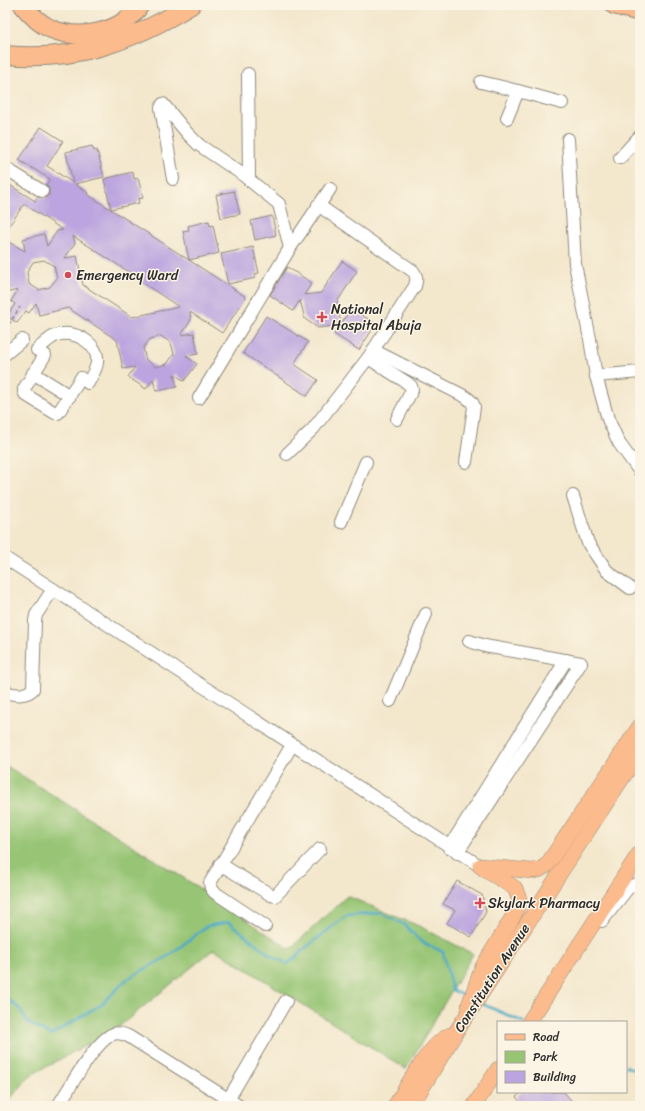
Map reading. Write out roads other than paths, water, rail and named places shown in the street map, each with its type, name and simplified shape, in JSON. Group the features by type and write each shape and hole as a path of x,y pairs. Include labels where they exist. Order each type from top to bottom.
{"highway":[{"path":"23,5 29,12 51,28 78,34 107,31 129,18 140,5"},
{"path":"5,55 52,55 97,49 158,25 191,5"},
{"path":"614,5 640,12"}],"main road":[{"path":"480,866 532,872 543,868 552,859 640,726"},
{"name":"Constitution Avenue","path":"411,1106 460,1027 640,751"},
{"path":"530,1021 640,852"},
{"path":"394,1106 429,1053 445,1037 460,1027 477,978 518,907 519,899 517,892 511,885 480,866"},
{"path":"474,1106 497,1071"}],"street":[{"path":"248,74 249,180"},
{"path":"481,82 562,103"},
{"path":"507,118 518,91"},
{"path":"173,179 161,108 163,104 188,134 200,145 249,180 279,204 290,248"},
{"path":"620,158 640,136"},
{"path":"568,139 575,264 596,376 608,419 619,443 640,472"},
{"path":"5,168 42,191"},
{"path":"199,398 290,248 330,189"},
{"path":"287,454 313,429 370,354 415,286 417,280 417,275 413,271 318,205"},
{"path":"57,334 78,336 94,348 97,362 85,381 70,396 60,412 55,413 26,395 24,389 34,373 41,352 57,334"},
{"path":"5,354 22,340"},
{"path":"370,354 411,386 412,390 397,419"},
{"path":"370,354 466,397 472,402 474,407 466,462"},
{"path":"596,376 640,372"},
{"path":"34,373 70,396"},
{"path":"341,522 366,462"},
{"path":"573,496 588,543 607,571 630,588"},
{"path":"5,558 453,850 480,866"},
{"path":"5,689 8,694 18,696 30,692 33,689 36,615 52,589"},
{"path":"390,701 426,614"},
{"path":"453,850 581,663 485,646 469,641"},
{"path":"453,850 566,660"},
{"path":"265,926 214,892 210,883 292,745"},
{"path":"220,864 271,895 276,896 320,849"},
{"path":"583,940 595,930 629,887 640,882"},
{"path":"58,1106 94,1052 108,1037 115,1033 128,1036 234,1103 286,1002"}],"waterway":[{"path":"5,997 20,1009 28,1023 51,1035 102,1004 127,979 167,957 207,926 229,922 270,955 288,964 346,916 381,913 405,925 420,941 443,952 452,990 466,997"},
{"path":"480,1003 521,1021"},
{"path":"627,1066 636,1071 640,1077"}],"place":[{"name":"Emergency Ward","path":"68,275"},
{"name":"National Hospital Abuja","path":"322,317"},
{"name":"Skylark Pharmacy","path":"480,903"}]}
